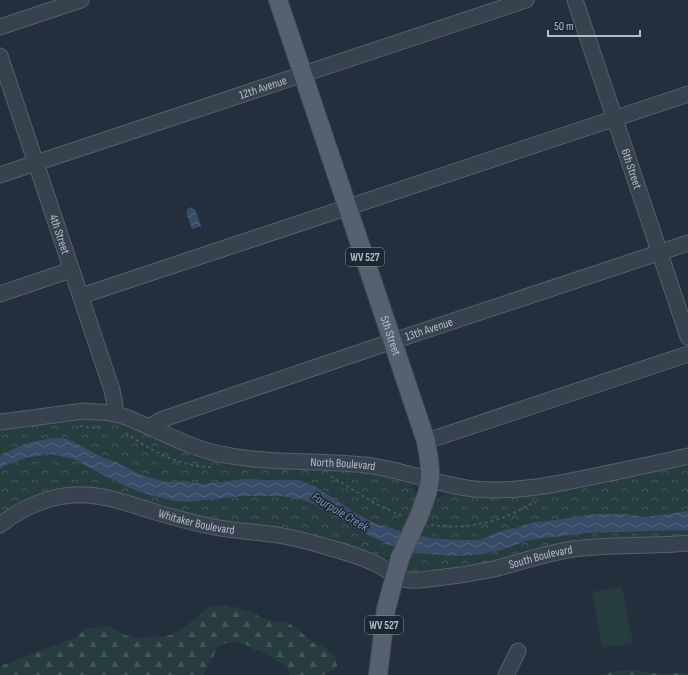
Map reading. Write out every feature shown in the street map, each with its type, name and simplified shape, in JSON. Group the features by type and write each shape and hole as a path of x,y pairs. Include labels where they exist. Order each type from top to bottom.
{"main road":[{"name":"5th Street","path":"278,0 426,441 429,459 430,481 427,494 397,567 386,609 378,675"}],"street":[{"path":"0,27 81,0"},
{"name":"12th Avenue","path":"0,175 526,0"},
{"name":"6th Street","path":"575,0 688,337"},
{"name":"4th Street","path":"0,56 112,390 115,405 113,414"},
{"path":"81,296 688,94"},
{"name":"13th Avenue","path":"150,427 169,417 688,243"},
{"path":"0,294 72,270"},
{"path":"426,441 440,438 688,354"},
{"name":"North Boulevard","path":"0,422 84,412 113,414 130,419 208,451 224,455 262,460 366,465 456,487 495,490 526,489 556,484 688,456"},
{"name":"Whitaker Boulevard","path":"0,525 35,504 48,500 71,495 99,496 213,527 299,539 374,563 386,569 397,567"},
{"name":"South Boulevard","path":"397,567 401,579 408,580 467,574 574,549 688,543"},
{"path":"506,675 518,651"}],"green space":[{"path":"78,419 104,420 125,425 192,453 227,463 366,473 381,476 411,484 416,494 415,499 411,513 392,555 388,558 375,556 308,533 199,516 136,497 96,488 59,489 40,494 21,503 0,516 0,429"},
{"path":"688,464 688,539 476,567 417,573 410,572 406,566 431,507 444,495 452,494 479,497 514,497 531,495"},
{"path":"622,587 633,643 602,648 592,592"},
{"path":"215,606 235,607 249,611 262,618 289,623 314,643 324,647 335,656 337,665 335,669 323,675 290,675 288,669 281,663 259,650 254,650 245,644 236,642 226,643 219,646 204,675 0,675 0,667 5,664 69,640 78,636 85,629 109,626 134,638 165,636 175,634 206,609"},
{"path":"633,670 652,673 684,673 688,675 601,675 615,671"}],"water":[{"path":"192,207 195,209 201,226 192,229 186,212 188,211 187,209"},
{"name":"Fourpole Creek","path":"58,438 74,442 100,456 142,475 163,481 185,481 203,484 245,479 299,480 316,487 355,513 376,524 431,538 479,540 504,530 536,522 595,514 626,514 646,517 688,511 688,530 585,533 529,540 501,550 476,555 453,556 420,553 390,545 364,533 323,508 301,499 282,496 242,496 188,502 175,501 142,493 73,459 51,454 29,457 6,465 0,469 0,456 28,443"}]}
